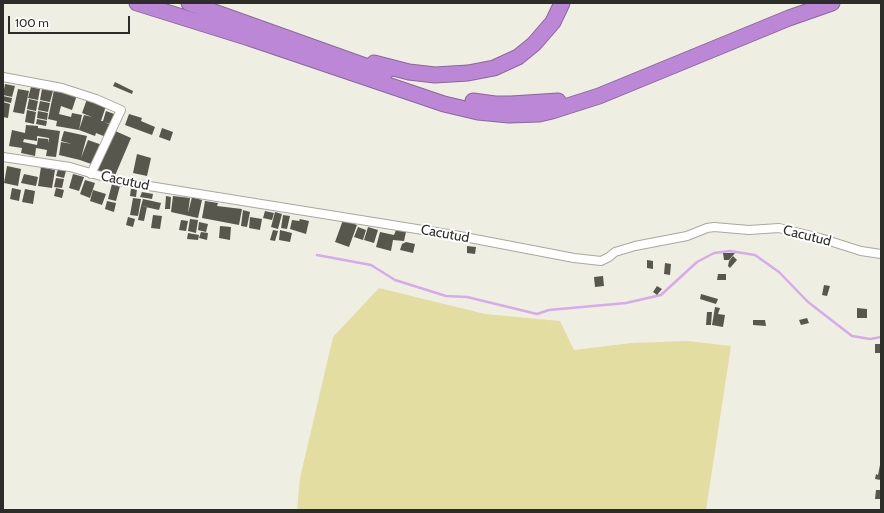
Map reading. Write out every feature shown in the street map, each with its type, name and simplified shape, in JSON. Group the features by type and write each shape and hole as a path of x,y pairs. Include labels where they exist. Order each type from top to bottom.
{"highway":[{"path":"137,3 249,38 424,98 463,109 509,115 539,114 564,108 599,96 789,18 832,3"},
{"path":"189,3 332,52 409,72 447,75 477,72 502,65 526,51 547,31 557,16 562,3"},
{"path":"295,40 351,62 434,91 482,103 526,104 599,96"}],"street":[{"path":"3,77 62,88 96,99 121,110 91,174"},
{"name":"Cacutud","path":"3,157 70,167 118,182 454,235 581,259 601,261 615,252 635,246 687,236 708,228 749,230 779,228 820,238 861,251 881,254"}],"shaded area":[{"path":"379,288 485,314 560,321 574,350 632,343 688,341 731,346 706,510 297,510 300,478 333,337"}],"building":[{"path":"115,82 133,91 132,94 113,86"},
{"path":"5,84 15,86 12,97 3,95"},
{"path":"31,87 40,89 38,100 28,98"},
{"path":"18,89 29,91 24,114 13,112"},
{"path":"42,89 53,91 50,102 40,100"},
{"path":"54,90 77,95 72,110 61,106 59,114 71,117 72,113 82,115 79,130 56,126 57,121 48,119"},
{"path":"3,96 12,98 11,103 3,101"},
{"path":"29,99 38,101 36,111 27,109"},
{"path":"87,99 106,106 101,121 103,121 106,111 117,115 113,125 104,122 111,125 106,137 96,133 95,136 79,130 84,115 92,117 82,113"},
{"path":"40,101 50,103 48,112 38,110"},
{"path":"3,102 10,104 8,118 3,117"},
{"path":"27,110 36,112 34,124 25,122"},
{"path":"38,111 48,113 47,120 37,118"},
{"path":"129,114 142,118 141,121 155,127 152,135 125,125"},
{"path":"37,119 47,121 46,126 36,124"},
{"path":"26,125 60,131 56,157 46,156 47,150 36,148 35,156 21,153 22,148 9,146 12,130 25,133","holes":["37,136 49,138 48,143 48,139 38,138 37,145 23,142 24,139 37,141"]},
{"path":"162,128 173,132 170,141 159,137"},
{"path":"113,130 131,138 114,178 96,170"},
{"path":"64,131 87,136 81,158 88,140 102,145 94,165 59,155 61,142 72,144 61,141"},
{"path":"137,154 151,158 147,176 133,173"},
{"path":"7,166 21,169 18,186 4,183"},
{"path":"41,167 55,170 52,188 38,186"},
{"path":"58,169 66,171 64,178 56,176"},
{"path":"24,174 38,177 36,186 21,183"},
{"path":"73,174 84,177 79,191 69,188"},
{"path":"56,178 64,179 62,188 54,187"},
{"path":"85,180 95,183 90,198 80,194"},
{"path":"112,184 120,186 116,201 108,199"},
{"path":"12,188 21,190 19,201 10,199"},
{"path":"56,188 64,190 62,198 54,196"},
{"path":"131,188 137,189 136,197 130,196"},
{"path":"25,189 35,191 33,204 22,202"},
{"path":"93,190 106,194 102,205 90,201"},
{"path":"142,192 153,194 152,199 140,197"},
{"path":"166,196 171,197 170,209 165,209"},
{"path":"173,196 190,198 188,213 192,197 202,200 198,218 171,212"},
{"path":"133,198 141,199 138,216 130,215"},
{"path":"143,199 161,203 159,210 141,206"},
{"path":"107,201 116,203 114,212 105,209"},
{"path":"205,201 218,203 217,206 242,209 239,225 202,218"},
{"path":"141,206 147,207 144,221 138,220"},
{"path":"243,210 250,212 247,227 241,226"},
{"path":"265,211 274,213 272,220 263,218"},
{"path":"275,212 282,214 278,229 271,227"},
{"path":"153,215 162,216 160,229 151,228"},
{"path":"283,215 290,216 287,229 281,228"},
{"path":"128,217 135,219 133,227 126,225"},
{"path":"250,217 262,219 260,230 249,228"},
{"path":"190,219 198,220 196,233 188,231"},
{"path":"300,219 309,221 306,234 290,229 292,220 299,221"},
{"path":"181,220 188,221 186,231 179,230"},
{"path":"343,220 357,225 349,247 335,242"},
{"path":"199,222 208,224 206,232 198,230"},
{"path":"220,226 231,227 230,240 219,238"},
{"path":"358,227 366,230 363,240 354,237"},
{"path":"368,227 378,230 374,243 364,240"},
{"path":"273,230 278,231 275,241 270,240"},
{"path":"280,230 292,233 290,242 279,240"},
{"path":"396,230 406,232 404,241 393,240 391,251 376,247 380,232 394,235"},
{"path":"201,232 208,233 207,240 199,238"},
{"path":"188,233 199,235 198,240 187,239"},
{"path":"406,242 415,244 413,253 400,250 402,244"},
{"path":"467,246 476,247 475,254 467,253"},
{"path":"723,253 735,253 729,260 724,260"},
{"path":"733,256 737,260 730,268 728,266 729,261"},
{"path":"647,260 653,261 653,269 647,268"},
{"path":"665,263 671,264 670,275 664,274"},
{"path":"718,274 726,274 726,280 717,280"},
{"path":"603,276 604,286 595,287 594,277"},
{"path":"824,285 830,286 827,296 822,295"},
{"path":"657,286 662,289 657,295 653,292"},
{"path":"701,294 718,299 716,304 700,299"},
{"path":"715,307 720,308 718,314 725,315 723,327 712,325"},
{"path":"857,308 867,309 867,318 857,318"},
{"path":"707,312 712,312 711,325 706,325"},
{"path":"807,318 809,323 801,325 799,320"},
{"path":"753,320 765,320 766,326 753,325"},
{"path":"875,344 881,344 880,353 875,353"},
{"path":"880,465 881,480 875,479 876,474 878,475"},
{"path":"876,490 881,490 881,499 875,499"}],"waterway":[{"path":"317,255 371,265 395,280 446,296 467,297 537,314 549,310 626,303 661,295 697,262 714,253 730,251 755,255 779,272 808,302 852,336 870,339 881,337"}]}
